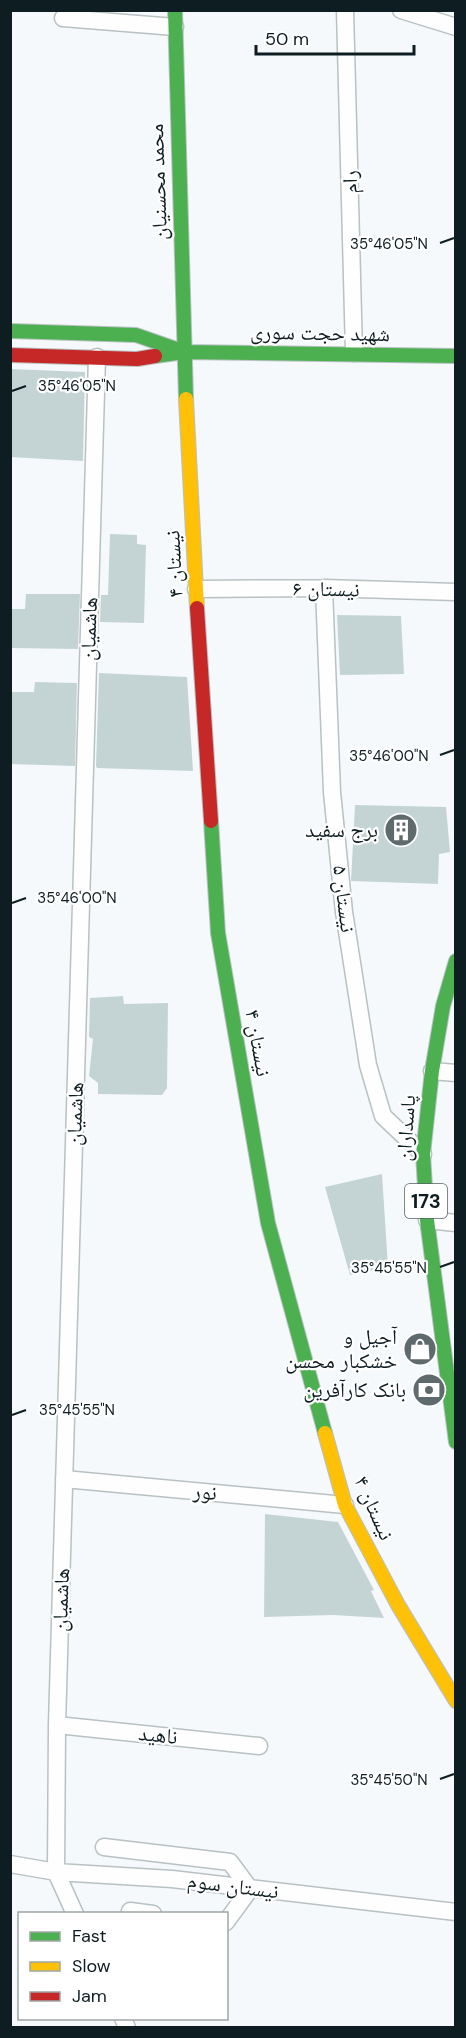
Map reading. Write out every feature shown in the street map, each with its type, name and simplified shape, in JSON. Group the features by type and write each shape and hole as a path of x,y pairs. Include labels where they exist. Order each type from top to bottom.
{"street":[{"name":"رام","path":"345,10 354,354"},
{"path":"400,10 456,27"},
{"path":"63,18 175,19"},
{"name":"محمد محسنیان","path":"175,19 184,352"},
{"name":"شهید حجت سوری","path":"10,331 136,335 184,352"},
{"name":"شهید حجت سوری","path":"10,355 137,359 184,352 456,356"},
{"name":"نیستان ۴","path":"184,352 196,589 218,933 268,1223 345,1505 398,1605 456,1701"},
{"name":"هاشمیان","path":"56,1872 57,1725 97,357"},
{"name":"نیستان ۶","path":"196,589 324,588 456,592"},
{"name":"نیستان ۵","path":"324,588 332,792 345,912 368,1065 383,1116 423,1154"},
{"name":"پاسداران","path":"456,961 443,1006 432,1071 423,1154 427,1220 456,1442"},
{"path":"432,1071 456,1073"},
{"path":"427,1220 456,1223"},
{"name":"نور","path":"64,1479 345,1505"},
{"name":"ناهید","path":"57,1725 259,1746"},
{"path":"104,1847 230,1862 250,1889 228,1919"},
{"name":"نیستان سوم","path":"10,1864 56,1872 172,1879 456,1912"},
{"path":"56,1872 74,1912"},
{"path":"130,1911 138,1912"}],"building":[{"path":"10,369 85,372 83,461 10,457"},
{"path":"110,534 137,535 137,544 146,545 144,623 100,622 101,595 108,595"},
{"path":"26,594 80,594 78,649 10,648 10,609 25,609"},
{"path":"337,615 401,616 404,674 340,675"},
{"path":"99,673 187,677 193,771 97,768"},
{"path":"35,682 77,683 75,766 10,764 10,692 34,692"},
{"name":"برج سفید","path":"355,805 446,807 450,852 439,854 438,884 351,881"},
{"path":"123,996 124,1004 168,1003 167,1088 162,1095 98,1094 98,1083 89,1076 93,1039 89,1037 90,998"},
{"path":"382,1174 388,1267 350,1275 325,1187"},
{"path":"265,1514 338,1522 374,1590 371,1591 384,1618 333,1615 264,1617"}],"traffic: fast":[{"path":"175,10 186,399"},
{"path":"10,331 136,335 179,350"},
{"path":"155,356 184,352 456,356"},
{"path":"211,821 218,933 268,1223 325,1433"},
{"path":"456,961 443,1006 432,1071 423,1154 427,1220 456,1442"}],"traffic: slow":[{"path":"186,399 197,608"},
{"path":"325,1433 345,1505 398,1605 456,1701"}],"traffic: jam":[{"path":"10,355 137,359 155,356"},
{"path":"197,608 211,821"}],"place":[{"name":"برج سفید","path":"401,830"},
{"name":"آجیل و خشکبار محسن","path":"420,1349"},
{"name":"بانک کارآفرین","path":"429,1390"}]}
